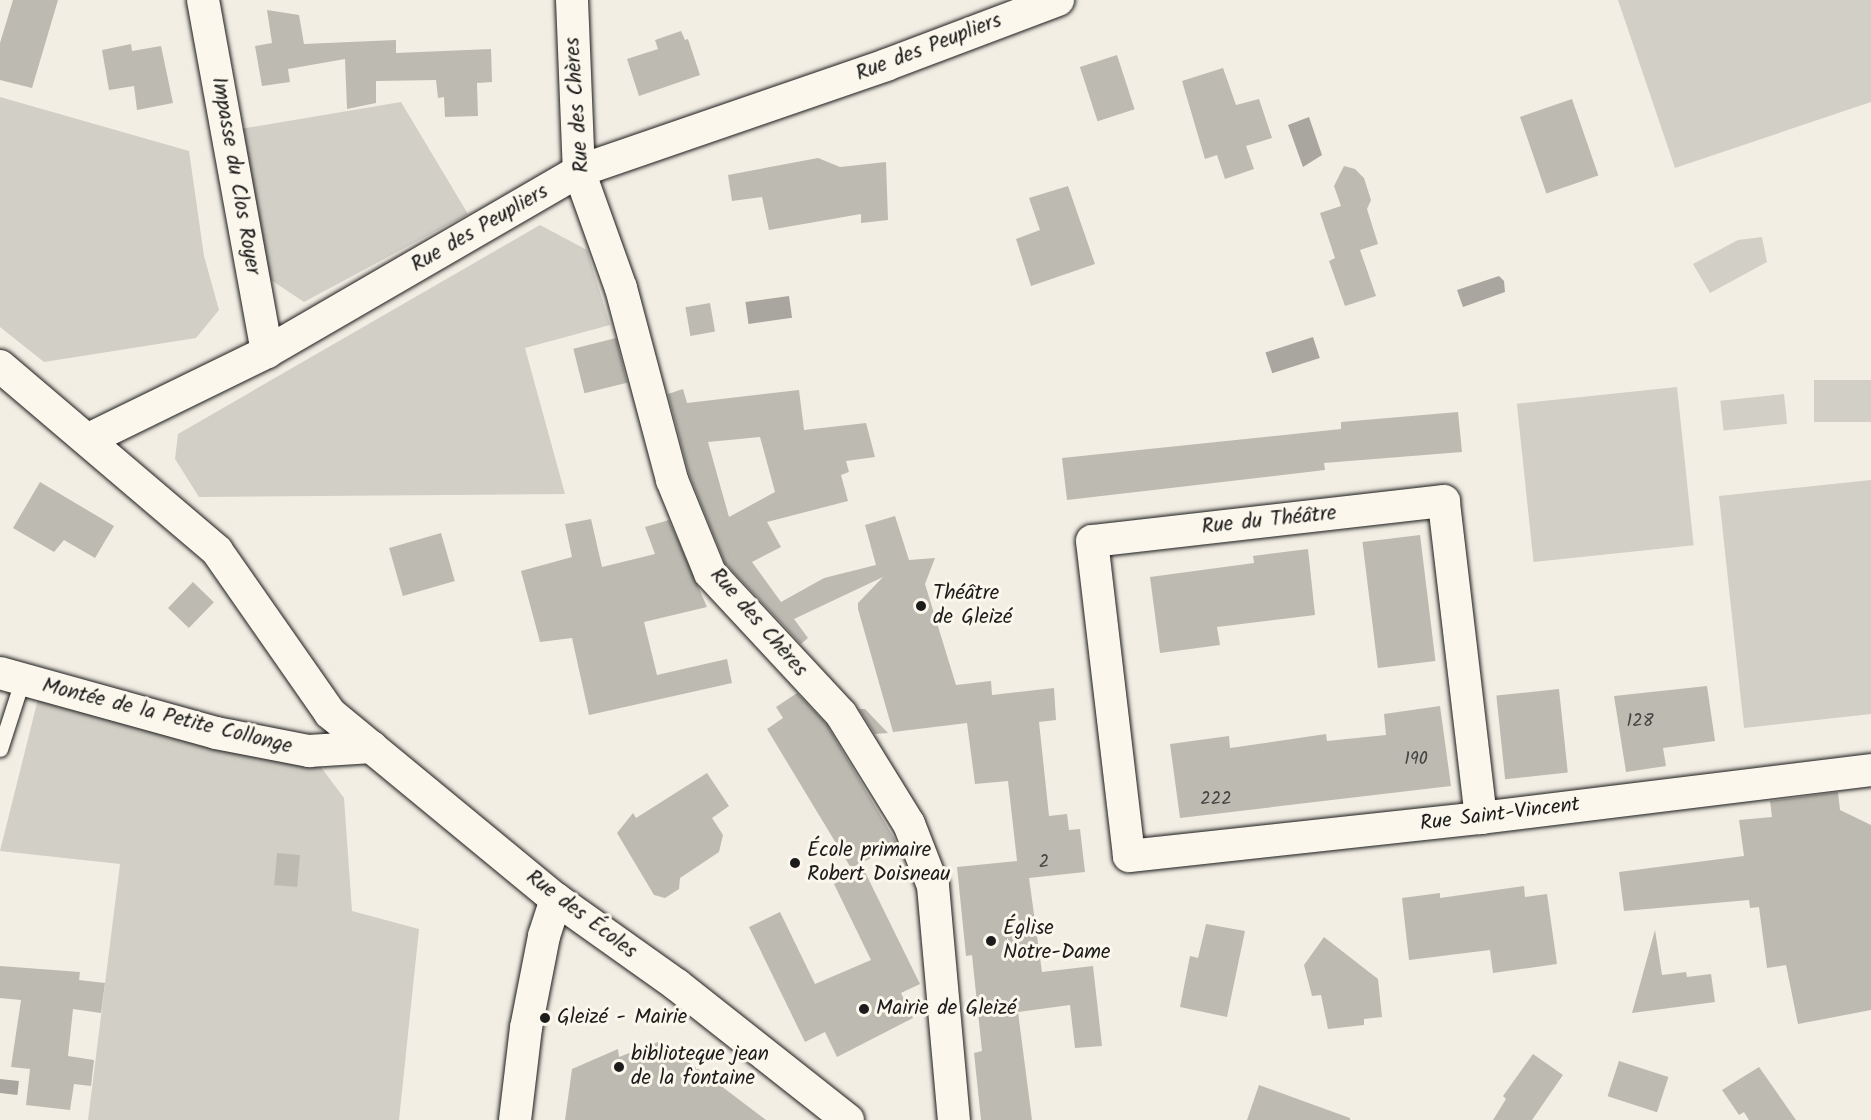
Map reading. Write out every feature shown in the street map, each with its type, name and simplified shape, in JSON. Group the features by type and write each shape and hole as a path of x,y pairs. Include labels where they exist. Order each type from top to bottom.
{"street":[{"name":"Impasse du Clos Royer","path":"203,0 267,352"},
{"name":"Rue des Chères","path":"572,0 579,171 621,288 672,480 710,573 841,714 909,824 933,886 954,1120"},
{"name":"Rue des Peupliers","path":"89,439 267,352 579,171 886,65 1046,2"},
{"name":"Rue des Écoles","path":"0,366 89,439 217,551 330,712 556,899 677,985 842,1116"},
{"name":"Rue du Théâtre","path":"1129,856 1092,541 1444,501 1481,818"},
{"name":"Montée de la Petite Collonge","path":"11,677 216,733 309,751 372,747"},
{"name":"Rue Saint-Vincent","path":"1129,856 1481,818 1871,770"},
{"path":"514,1120 518,1027 556,899"}],"lane":[{"path":"0,749 11,677"}],"shaded area":[{"path":"1618,0 1871,0 1871,102 1675,168"},
{"path":"0,97 189,151 204,256 219,310 196,338 44,362 0,327"},
{"path":"401,102 468,214 304,302 265,276 240,129"},
{"path":"1309,117 1322,155 1303,167 1288,125"},
{"path":"540,225 587,250 610,325 525,348 565,494 199,497 175,459 178,434"},
{"path":"1762,237 1767,262 1710,293 1693,264 1738,240"},
{"path":"1499,276 1504,281 1505,292 1463,307 1457,290"},
{"path":"789,296 792,318 748,324 745,302"},
{"path":"1313,337 1320,358 1272,373 1265,352"},
{"path":"1814,380 1871,380 1871,422 1814,422"},
{"path":"1677,387 1694,545 1534,562 1517,404"},
{"path":"1784,394 1787,424 1723,431 1720,401"},
{"path":"1871,480 1871,714 1744,728 1719,496"},
{"path":"41,687 309,751 344,798 352,911 419,929 399,1120 88,1120 120,864 0,851"},
{"path":"0,1079 19,1081 17,1095 0,1093"}],"building":[{"path":"13,0 58,0 32,88 0,80 0,43"},
{"path":"267,10 299,15 304,44 396,40 396,53 491,49 492,82 477,83 478,116 445,117 444,97 438,98 436,80 376,81 376,103 347,109 345,59 288,69 290,82 262,86 255,46 272,43"},
{"path":"681,31 685,40 688,39 700,75 639,96 627,59 658,49 655,40"},
{"path":"131,44 132,51 161,46 173,103 137,110 134,86 109,90 102,50"},
{"path":"1117,55 1135,109 1098,121 1080,67"},
{"path":"1223,68 1236,105 1259,99 1272,138 1246,146 1254,169 1225,179 1217,155 1205,159 1182,81"},
{"path":"1572,99 1598,176 1546,193 1520,117"},
{"path":"818,158 840,167 886,162 888,220 861,223 861,214 769,230 762,197 732,201 728,175"},
{"path":"1344,166 1355,169 1364,178 1371,200 1367,209 1378,244 1360,250 1376,296 1345,306 1329,261 1335,258 1320,213 1341,206 1334,186"},
{"path":"1068,186 1095,264 1031,286 1016,239 1040,230 1029,198"},
{"path":"710,303 715,332 690,336 685,307"},
{"path":"616,338 627,383 584,393 573,349"},
{"path":"683,389 687,403 799,390 804,430 866,423 875,457 846,461 849,472 841,475 848,501 767,522 781,547 752,562 781,602 824,578 876,565 865,525 895,516 909,560 935,558 925,584 956,685 991,681 992,695 1054,688 1056,720 1039,722 1049,816 1067,814 1069,830 1080,829 1085,872 1029,878 1042,972 1093,966 1102,1046 1075,1048 1070,1005 1018,1012 1032,1120 981,1120 974,1053 982,1051 972,955 966,956 957,867 1017,861 1008,781 975,784 967,723 893,732 858,609 858,603 883,577 794,619 808,638 801,644 725,563 689,474 668,394","holes":["760,437 775,492 729,517 708,442"]},
{"path":"1458,412 1462,452 1324,463 1325,470 1067,500 1062,458 1341,429 1341,422"},
{"path":"40,482 114,526 95,558 64,540 54,552 13,528"},
{"path":"591,519 602,567 655,554 645,527 669,520 707,607 644,622 657,675 727,659 732,683 589,715 572,638 540,642 521,571 572,557 565,524"},
{"path":"441,533 455,581 403,596 389,548"},
{"path":"1420,535 1435,661 1378,668 1362,542"},
{"path":"1308,549 1315,615 1217,627 1220,645 1160,653 1150,577 1254,563 1253,556"},
{"path":"193,582 214,602 189,628 168,608"},
{"path":"1707,686 1715,741 1663,748 1666,766 1626,772 1614,696"},
{"path":"1559,689 1568,773 1505,779 1496,696"},
{"path":"797,693 827,725 898,845 851,868 767,729 783,718 776,707"},
{"path":"1440,706 1451,786 1180,818 1170,744 1229,736 1230,748 1326,734 1327,741 1386,735 1384,714"},
{"path":"859,709 865,709 888,733 875,734"},
{"path":"707,773 729,806 712,818 723,835 719,852 680,878 679,889 665,898 654,895 617,833 633,813 636,818"},
{"path":"1838,792 1840,810 1871,825 1871,1010 1798,1024 1786,965 1767,968 1759,907 1750,908 1749,900 1624,911 1619,872 1744,856 1739,820 1772,817 1770,801"},
{"path":"277,853 300,855 297,887 274,885"},
{"path":"864,870 920,984 901,993 913,1018 837,1057 825,1032 805,1042 749,927 780,912 815,984 871,960 834,884"},
{"path":"1524,886 1525,897 1547,894 1557,964 1493,973 1490,950 1409,960 1402,898 1440,893 1440,898"},
{"path":"1206,924 1245,931 1227,1017 1180,1007 1190,956 1198,958"},
{"path":"1655,930 1662,975 1686,972 1687,977 1711,974 1715,1002 1632,1013"},
{"path":"1324,937 1378,979 1382,1017 1364,1019 1364,1025 1328,1029 1321,995 1312,996 1304,965"},
{"path":"0,966 80,972 79,980 105,983 101,1013 73,1009 68,1056 94,1060 91,1086 74,1084 70,1110 26,1105 30,1069 11,1067 21,1000 0,998"},
{"path":"658,1042 704,1073 766,1120 565,1120 572,1069 618,1049 619,1057"},
{"path":"1533,1054 1563,1075 1532,1120 1493,1120 1506,1099 1503,1096"},
{"path":"1619,1061 1668,1077 1657,1112 1608,1096"},
{"path":"1759,1067 1796,1120 1749,1120 1744,1112 1739,1115 1722,1090"},
{"path":"1259,1085 1350,1118 1350,1120 1247,1120"}],"place":[{"name":"Théâtre de Gleizé","path":"921,606"},
{"name":"École primaire Robert Doisneau","path":"795,863"},
{"name":"Église Notre-Dame","path":"991,941"},
{"name":"Mairie de Gleizé","path":"864,1009"},
{"name":"Gleizé - Mairie","path":"545,1018"},
{"name":"biblioteque jean de la fontaine","path":"619,1067"}]}
